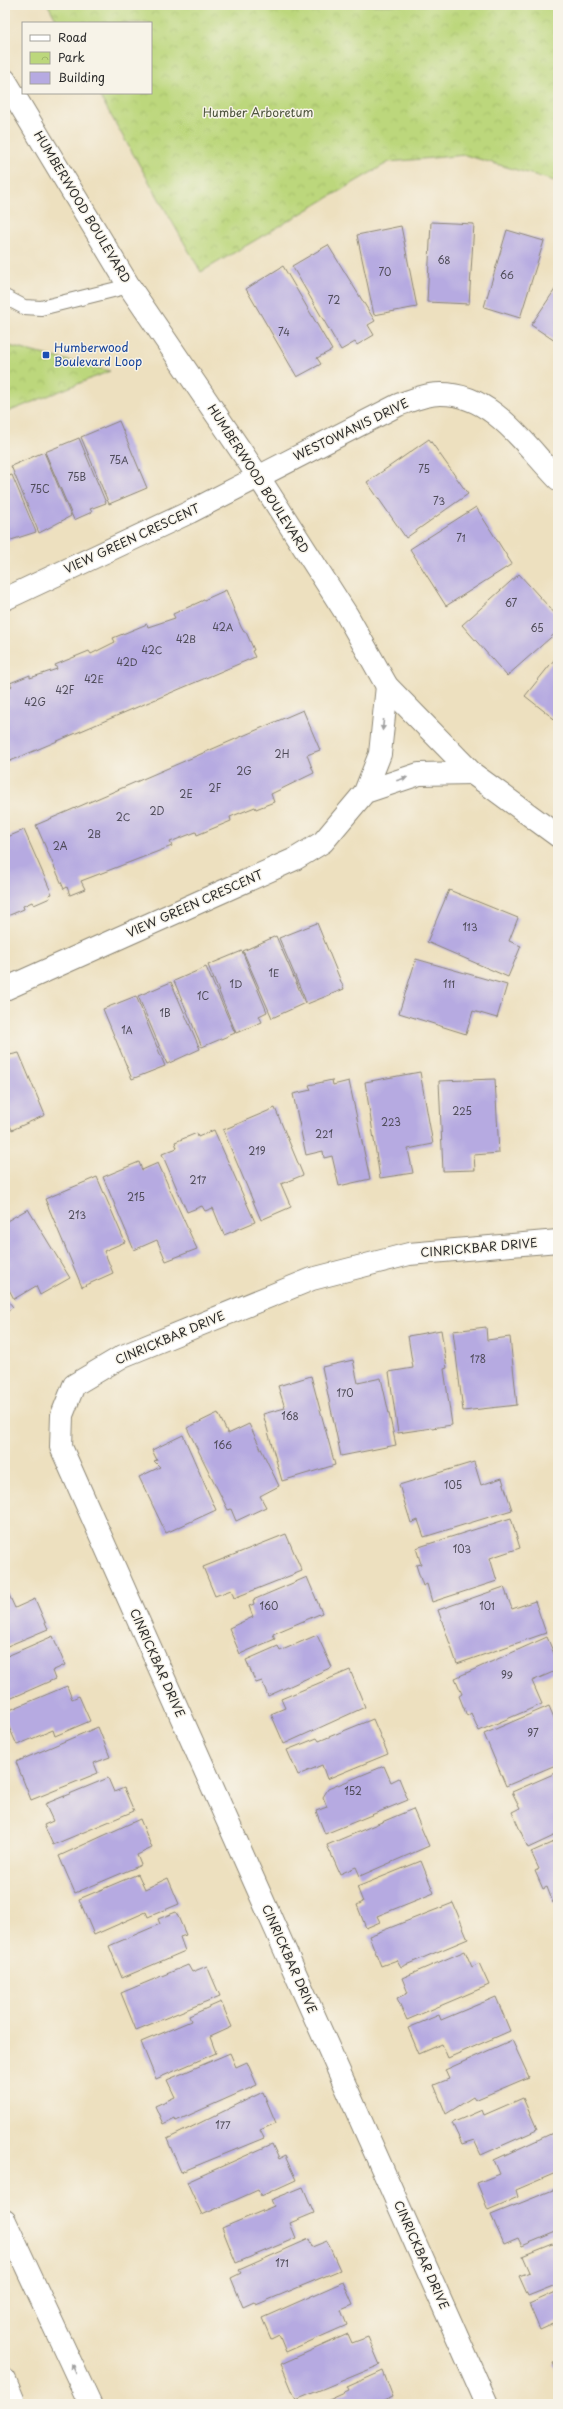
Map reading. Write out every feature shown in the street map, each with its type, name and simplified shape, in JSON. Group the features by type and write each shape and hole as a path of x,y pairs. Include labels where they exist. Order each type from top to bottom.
{"main road":[{"name":"HUMBERWOOD BOULEVARD","path":"7,88 129,286 258,476 347,615 387,686 472,773 558,836"},
{"name":"WESTOWANIS DRIVE","path":"258,476 398,405 439,394 467,397 496,414 558,479"},
{"name":"VIEW GREEN CRESCENT","path":"5,599 190,512 258,476"},
{"name":"VIEW GREEN CRESCENT","path":"5,989 295,859 323,842 365,792 380,754 387,686"},
{"path":"365,792 419,774 472,773"},
{"name":"CINRICKBAR DRIVE","path":"487,2404 61,1447 62,1415 74,1385 123,1356 312,1279 409,1254 558,1240"},
{"path":"5,2220 90,2404"},
{"path":"5,2380 15,2404"}],"lane":[{"path":"5,297 24,307 41,308 129,286"}],"green space":[{"name":"Humber Arboretum","path":"48,5 558,5 558,182 465,155 389,162 201,272 99,94 152,94 152,22 57,22"},
{"path":"5,345 110,371 5,413"}],"building":[{"path":"431,222 474,224 469,304 427,302"},
{"path":"401,226 417,307 374,315 357,235"},
{"path":"507,230 544,241 520,318 484,307"},
{"path":"328,245 375,321 368,325 374,335 357,345 355,342 341,350 292,266"},
{"path":"283,266 332,350 317,358 321,364 297,377 246,289"},
{"path":"558,285 558,343 531,325"},
{"path":"119,421 147,488 109,504 81,437"},
{"path":"79,438 106,503 90,509 92,512 74,520 45,452"},
{"path":"429,439 468,494 406,538 367,482"},
{"path":"44,452 71,516 39,533 11,466"},
{"path":"12,475 36,532 5,542 5,477"},
{"path":"476,507 512,564 446,606 410,549"},
{"path":"519,574 558,617 558,631 507,676 462,625"},
{"path":"226,590 241,627 244,632 246,632 254,650 252,651 255,657 8,762 5,754 5,689 12,686 10,683 30,675 30,678 57,669 55,665 89,651 91,654 115,642 113,638 147,624 148,627 175,618 173,614"},
{"path":"558,655 558,722 525,696"},
{"path":"303,710 320,750 307,755 314,773 271,794 274,802 256,809 255,807 230,817 231,821 197,835 196,832 170,842 172,846 81,881 85,889 70,895 67,887 64,889 36,825"},
{"path":"24,830 52,894 49,895 50,898 34,905 32,902 23,906 24,909 5,917 5,838"},
{"path":"449,890 518,918 509,941 521,946 508,977 427,942"},
{"path":"317,923 344,989 307,1004 279,938"},
{"path":"276,936 305,1003 272,1018 243,951"},
{"path":"242,951 267,1012 259,1016 262,1022 236,1033 208,965"},
{"path":"416,959 507,985 497,1018 473,1011 466,1034 399,1013"},
{"path":"206,967 235,1033 202,1047 174,981"},
{"path":"171,982 200,1049 167,1064 138,996"},
{"path":"136,996 165,1066 132,1079 103,1009"},
{"path":"19,1053 45,1115 12,1130 5,1114 5,1056"},
{"path":"420,1072 433,1144 408,1149 413,1173 380,1178 365,1082"},
{"path":"495,1079 499,1153 474,1155 475,1170 443,1171 439,1081"},
{"path":"332,1080 333,1085 349,1081 370,1179 339,1186 332,1156 324,1158 323,1151 306,1155 293,1094 311,1090 309,1085"},
{"path":"275,1108 303,1175 281,1184 291,1207 261,1220 223,1130"},
{"path":"214,1130 255,1222 224,1235 213,1208 205,1211 202,1206 187,1212 162,1154 177,1148 175,1142 197,1133 198,1137"},
{"path":"139,1162 142,1170 158,1163 197,1249 166,1261 157,1240 134,1250 103,1177"},
{"path":"97,1177 125,1242 104,1251 113,1273 82,1287 45,1199"},
{"path":"28,1209 70,1278 40,1295 36,1286 14,1299 5,1282 5,1222"},
{"path":"5,1297 13,1307 5,1314"},
{"path":"486,1327 487,1340 510,1337 517,1405 463,1411 453,1331"},
{"path":"441,1330 447,1368 444,1369 452,1425 398,1433 389,1372 413,1368 408,1336"},
{"path":"353,1360 358,1383 381,1378 396,1445 341,1456 322,1367"},
{"path":"311,1376 335,1465 282,1481 263,1414 285,1408 278,1386"},
{"path":"218,1413 228,1434 249,1424 279,1486 260,1496 266,1507 236,1521 231,1509 228,1510 187,1428"},
{"path":"183,1435 216,1510 166,1533 139,1477 160,1467 154,1461 157,1460 152,1450"},
{"path":"474,1462 481,1485 502,1478 512,1510 424,1537 418,1520 411,1523 399,1485"},
{"path":"511,1518 520,1548 490,1558 497,1581 432,1602 427,1584 423,1586 416,1565 421,1564 416,1548"},
{"path":"286,1534 302,1571 234,1598 231,1590 215,1596 203,1567"},
{"path":"307,1577 322,1613 273,1634 275,1639 240,1654 229,1628 253,1617 249,1606 254,1604 253,1600"},
{"path":"5,1586 15,1608 35,1599 48,1629 5,1647"},
{"path":"504,1587 512,1609 535,1601 546,1633 457,1664 438,1610"},
{"path":"317,1635 332,1667 268,1696 262,1681 256,1683 246,1660 278,1646 280,1651"},
{"path":"53,1636 65,1665 52,1671 55,1679 5,1701 5,1657"},
{"path":"547,1637 558,1663 558,1670 532,1681 542,1704 479,1731 471,1713 467,1716 459,1696 462,1694 455,1678"},
{"path":"350,1670 365,1707 284,1744 271,1714 285,1708 281,1699"},
{"path":"67,1686 72,1699 79,1696 90,1721 55,1736 53,1730 17,1745 5,1718 5,1712"},
{"path":"549,1706 558,1727 558,1764 506,1786 484,1734"},
{"path":"373,1719 388,1754 327,1779 322,1765 298,1775 287,1750 317,1738 319,1741"},
{"path":"98,1727 110,1757 94,1763 98,1773 31,1800 16,1762"},
{"path":"384,1766 391,1782 399,1778 408,1800 325,1834 316,1811 327,1807 323,1797 328,1789"},
{"path":"558,1772 558,1834 528,1848 512,1812 520,1808 512,1792"},
{"path":"108,1778 114,1792 124,1788 134,1811 53,1845 44,1825 53,1821 45,1804"},
{"path":"413,1809 429,1846 360,1876 356,1867 340,1874 327,1845"},
{"path":"140,1819 152,1848 137,1855 141,1865 75,1893 59,1856"},
{"path":"558,1840 558,1901 553,1903 547,1887 543,1889 535,1871 539,1869 531,1852"},
{"path":"421,1861 434,1893 377,1916 380,1922 366,1928 357,1905 363,1902 357,1887"},
{"path":"138,1874 145,1889 168,1878 179,1904 148,1917 146,1912 94,1935 79,1899"},
{"path":"453,1903 468,1939 401,1967 397,1960 381,1966 369,1936"},
{"path":"176,1912 186,1935 180,1937 185,1951 122,1978 109,1946 160,1924 158,1919"},
{"path":"465,1951 472,1967 479,1963 489,1985 407,2020 397,1998 408,1993 402,1978"},
{"path":"188,1965 192,1972 207,1966 220,1996 136,2030 121,1993"},
{"path":"496,1997 510,2031 448,2058 442,2044 419,2054 408,2028 439,2015 441,2020"},
{"path":"221,2002 232,2027 210,2037 216,2053 156,2079 141,2042 191,2021 189,2016"},
{"path":"512,2040 529,2077 475,2100 473,2097 446,2114 434,2085 449,2079 445,2070"},
{"path":"230,2053 236,2067 247,2062 257,2085 176,2121 175,2118 163,2124 155,2106 175,2097 167,2080"},
{"path":"263,2092 276,2123 260,2130 264,2138 181,2172 167,2139"},
{"path":"523,2098 537,2130 481,2155 474,2140 462,2144 452,2123 482,2110 484,2115"},
{"path":"555,2132 558,2140 558,2172 516,2190 518,2197 488,2210 477,2183 500,2174 494,2160"},
{"path":"272,2144 279,2159 285,2156 296,2180 261,2196 258,2190 202,2215 187,2182"},
{"path":"303,2187 314,2213 290,2223 296,2238 236,2263 222,2228 274,2206 271,2200"},
{"path":"558,2188 558,2231 522,2246 518,2238 504,2244 491,2215"},
{"path":"309,2239 312,2247 327,2241 340,2270 256,2305 254,2302 243,2307 231,2278 241,2273 239,2270"},
{"path":"558,2242 558,2284 528,2296 519,2276 530,2272 523,2256"},
{"path":"343,2282 353,2305 341,2310 347,2325 286,2352 279,2335 271,2339 262,2318"},
{"path":"558,2291 558,2322 540,2330 529,2304"},
{"path":"348,2334 352,2343 368,2337 380,2365 296,2400 281,2364"},
{"path":"558,2361 558,2374 553,2363"},
{"path":"383,2371 393,2397 377,2404 320,2404 349,2391 347,2387"}],"place":[{"name":"Humberwood Boulevard Loop","path":"46,355"}]}
